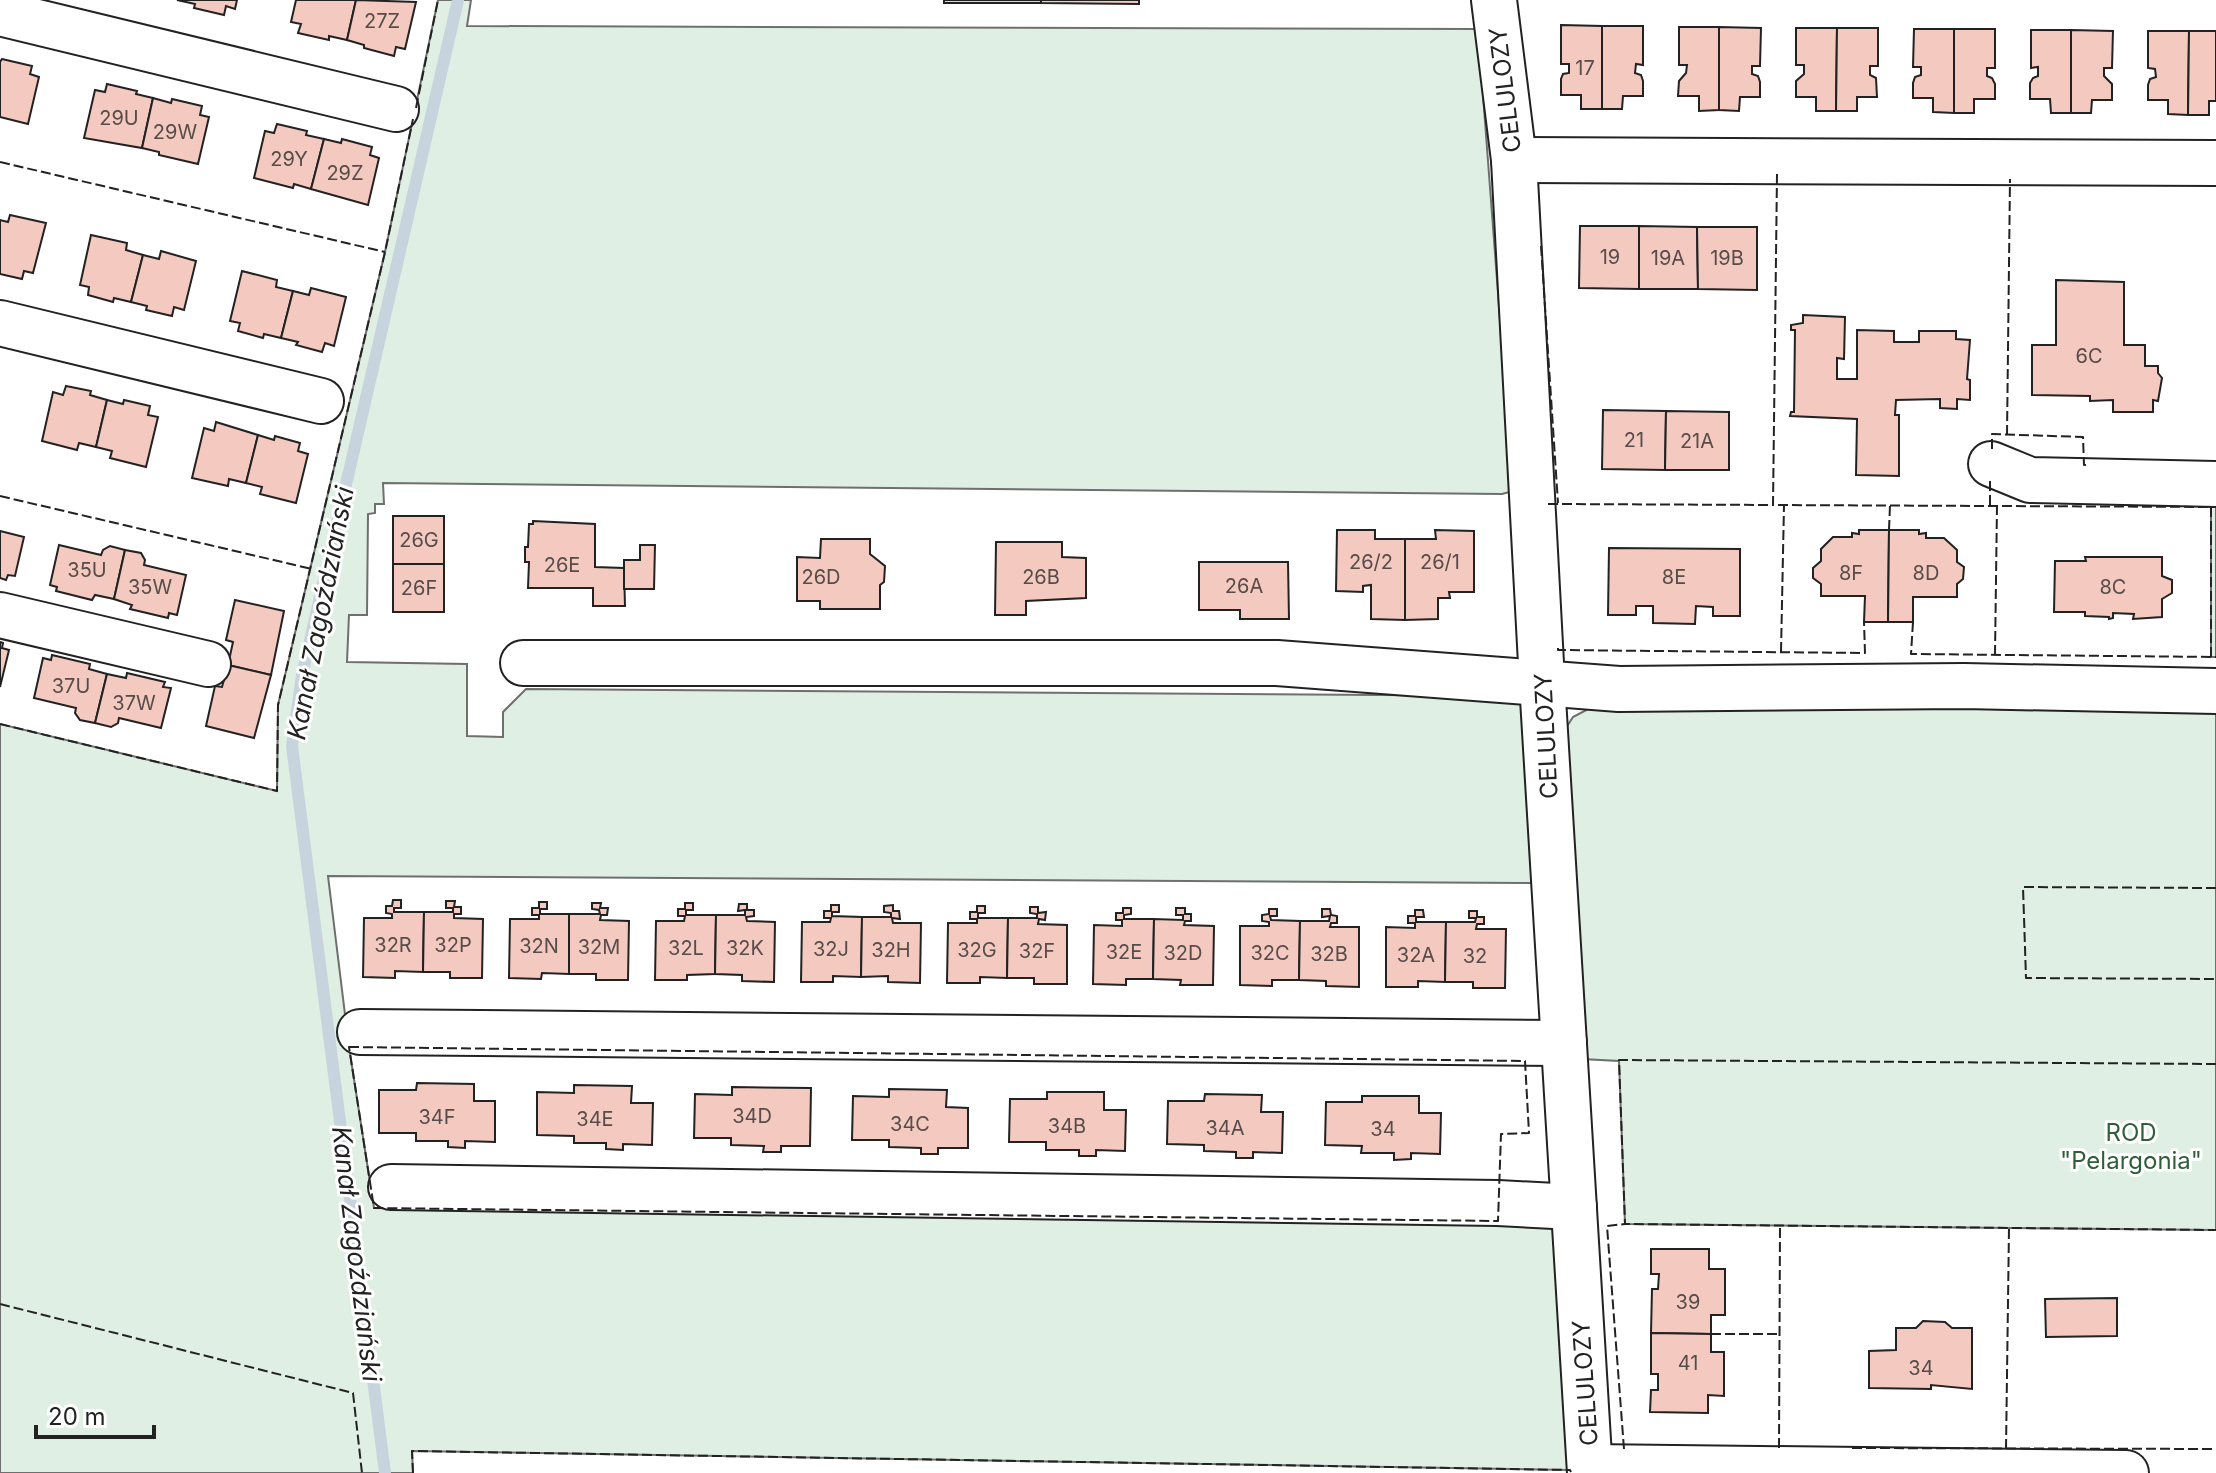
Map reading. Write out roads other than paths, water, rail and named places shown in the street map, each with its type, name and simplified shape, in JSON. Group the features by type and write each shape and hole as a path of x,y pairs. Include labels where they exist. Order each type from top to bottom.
{"street":[{"name":"CELULOZY","path":"1494,0 1514,160 1590,1470"},
{"path":"0,13 396,109"},
{"path":"1514,160 2216,163"},
{"path":"0,323 321,401"},
{"path":"1991,464 2040,481 2216,484"},
{"path":"0,615 208,664"},
{"path":"523,663 1277,663 1619,689 1964,686 2216,691"},
{"path":"360,1032 1564,1043"},
{"path":"391,1187 1498,1203 1574,1207"},
{"path":"1590,1470 2126,1473"}],"waterway":[{"name":"Kanał Zagoździański","path":"385,1473 292,746 302,675 458,0"}],"park label":[{"name":"ROD \"Pelargonia\"","path":"2131,1146"}]}
